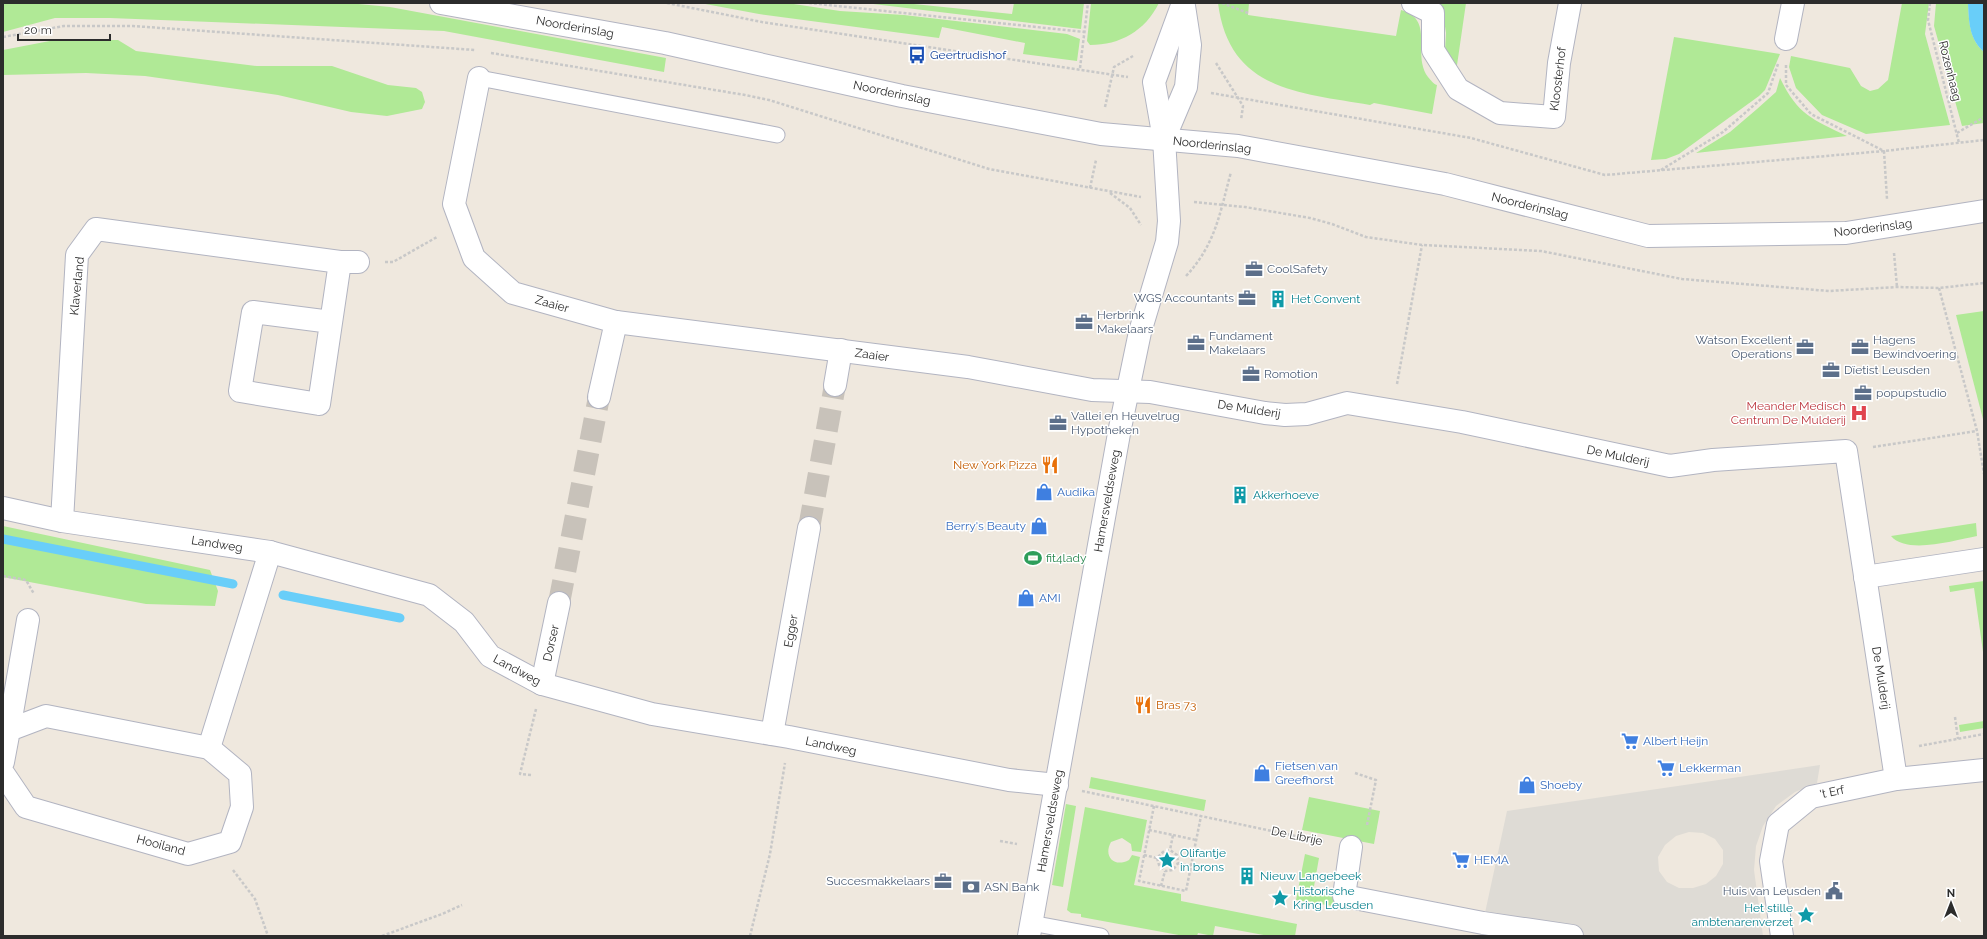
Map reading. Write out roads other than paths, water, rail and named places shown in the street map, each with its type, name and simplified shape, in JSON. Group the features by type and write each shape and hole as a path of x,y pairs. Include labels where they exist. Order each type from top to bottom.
{"street":[{"name":"Noorderinslag","path":"441,3 665,43 902,96 1101,134 1238,146 1445,184 1648,236 1846,233 1984,211"},
{"name":"Hamersveldseweg","path":"1030,930 1127,391 1140,332 1167,242 1169,221 1164,140 1154,82 1183,3"},
{"name":"Hamersveldseweg","path":"1164,140 1186,87 1190,46 1183,3"},
{"name":"Kloosterhof","path":"1413,3 1433,13 1433,50 1458,89 1500,113 1554,117 1559,63 1570,3"},
{"path":"1786,39 1793,3"},
{"name":"Zaaier","path":"478,78 454,204 474,258 513,293 616,322 968,367 1092,390 1127,391"},
{"name":"Klaverland","path":"62,520 77,255 96,229 349,262 331,322"},
{"path":"253,312 331,322 318,404 240,391 253,312"},
{"path":"599,397 616,322"},
{"path":"835,385 841,350"},
{"name":"De Mulderij","path":"1127,391 1150,392 1265,413 1286,415 1307,414 1347,402 1462,422 1670,466 1713,460 1846,451 1896,779"},
{"name":"Landweg","path":"3,508 62,520 270,552 429,595 464,622 490,656 542,684 652,714 780,736 1008,780 1057,785"},
{"name":"Egger","path":"780,736 809,528"},
{"path":"209,748 270,552"},
{"path":"1865,577 1984,559"},
{"name":"Dorser","path":"542,684 559,603"},
{"path":"3,762 10,730 28,620"},
{"name":"Hooiland","path":"3,773 26,807 188,854 230,842 242,807 240,774 209,748 46,716 10,730"},
{"name":"'t Erf","path":"1782,936 1771,861 1778,824 1811,797 1896,779 1984,770"},
{"path":"1351,848 1344,896 1481,930 1572,936"}],"lane":[{"name":"Zaaier","path":"478,78 777,135"},
{"path":"1030,930 1101,936"}],"water":[{"path":"1984,3 1984,52 1975,42 1971,30 1968,4"}],"waterway":[{"path":"3,539 233,584"},
{"path":"283,595 400,618"}],"tunnel":[{"path":"809,528 835,385"},
{"path":"559,603 599,397"}],"place":[{"name":"Geertrudishof","path":"917,55"},
{"name":"CoolSafety","path":"1254,269"},
{"name":"WGS Accountants","path":"1247,298"},
{"name":"Het Convent","path":"1278,299"},
{"name":"Herbrink Makelaars","path":"1084,322"},
{"name":"Fundament Makelaars","path":"1196,343"},
{"name":"Watson Excellent Operations","path":"1805,347"},
{"name":"Hagens Bewindvoering","path":"1860,347"},
{"name":"Dïetist Leusden","path":"1831,370"},
{"name":"Romotion","path":"1251,374"},
{"name":"popupstudio","path":"1863,393"},
{"name":"Meander Medisch Centrum De Mulderij","path":"1859,413"},
{"name":"Vallei en Heuvelrug Hypotheken","path":"1058,423"},
{"name":"New York Pizza","path":"1050,465"},
{"name":"Audika","path":"1044,492"},
{"name":"Akkerhoeve","path":"1240,495"},
{"name":"Berry's Beauty","path":"1039,526"},
{"name":"fit4lady","path":"1033,558"},
{"name":"AMI","path":"1026,598"},
{"name":"Bras 73","path":"1143,705"},
{"name":"Albert Heijn","path":"1630,741"},
{"name":"Lekkerman","path":"1666,768"},
{"name":"Fietsen van Greefhorst","path":"1262,773"},
{"name":"Shoeby","path":"1527,785"},
{"name":"Olifantje in brons","path":"1167,860"},
{"name":"HEMA","path":"1461,860"},
{"name":"Nieuw Langebeek","path":"1247,876"},
{"name":"Succesmakkelaars","path":"943,881"},
{"name":"ASN Bank","path":"971,887"},
{"name":"Huis van Leusden","path":"1834,891"},
{"name":"Historische Kring Leusden","path":"1280,898"},
{"name":"Het stille ambtenarenverzet","path":"1806,915"}]}
